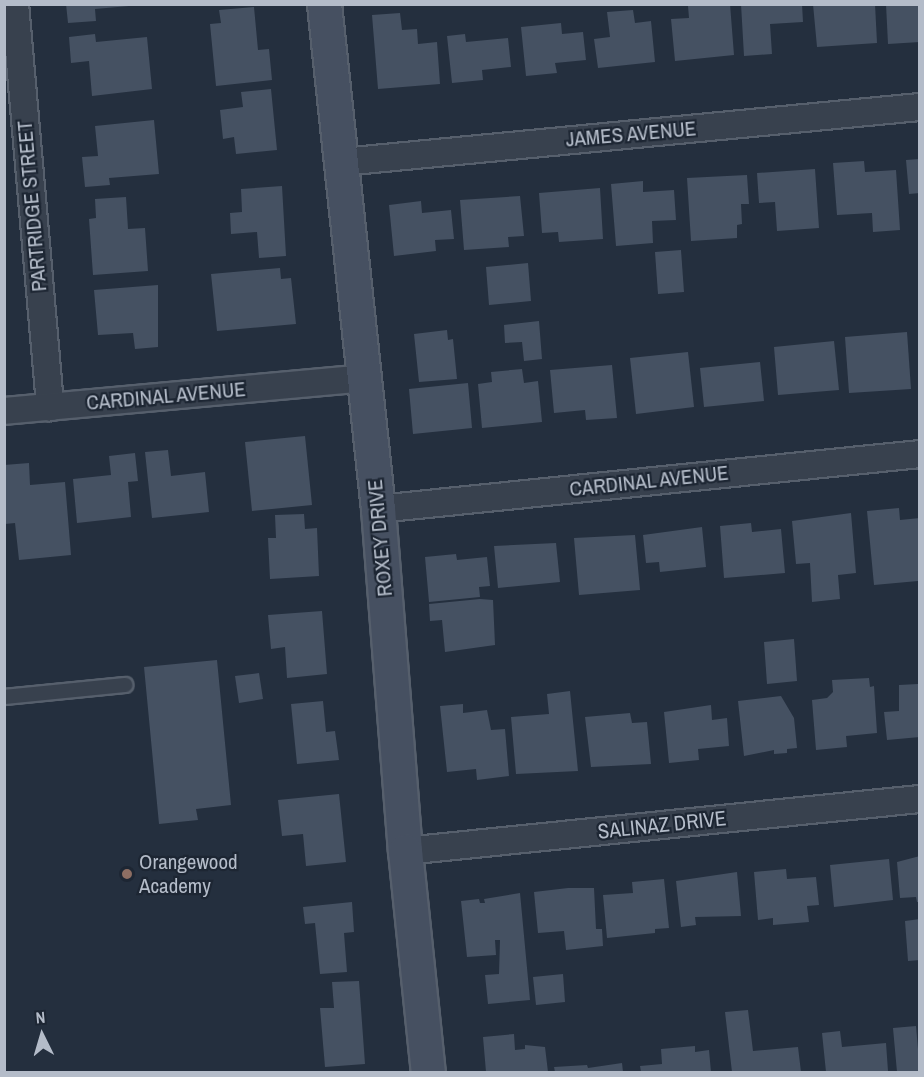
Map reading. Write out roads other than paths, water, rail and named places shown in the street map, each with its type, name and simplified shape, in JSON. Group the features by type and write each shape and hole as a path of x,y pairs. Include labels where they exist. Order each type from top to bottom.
{"street":[{"name":"PARTRIDGE STREET","path":"15,4 50,407"},
{"name":"ROXEY DRIVE","path":"324,4 378,509 405,851 428,1072"},
{"name":"JAMES AVENUE","path":"342,162 920,107"},
{"name":"CARDINAL AVENUE","path":"4,411 364,378"},
{"name":"CARDINAL AVENUE","path":"378,509 920,454"},
{"name":"SALINAZ DRIVE","path":"405,851 920,799"}],"lane":[{"path":"4,697 125,685"}],"place":[{"name":"Orangewood Academy","path":"127,874"}]}
